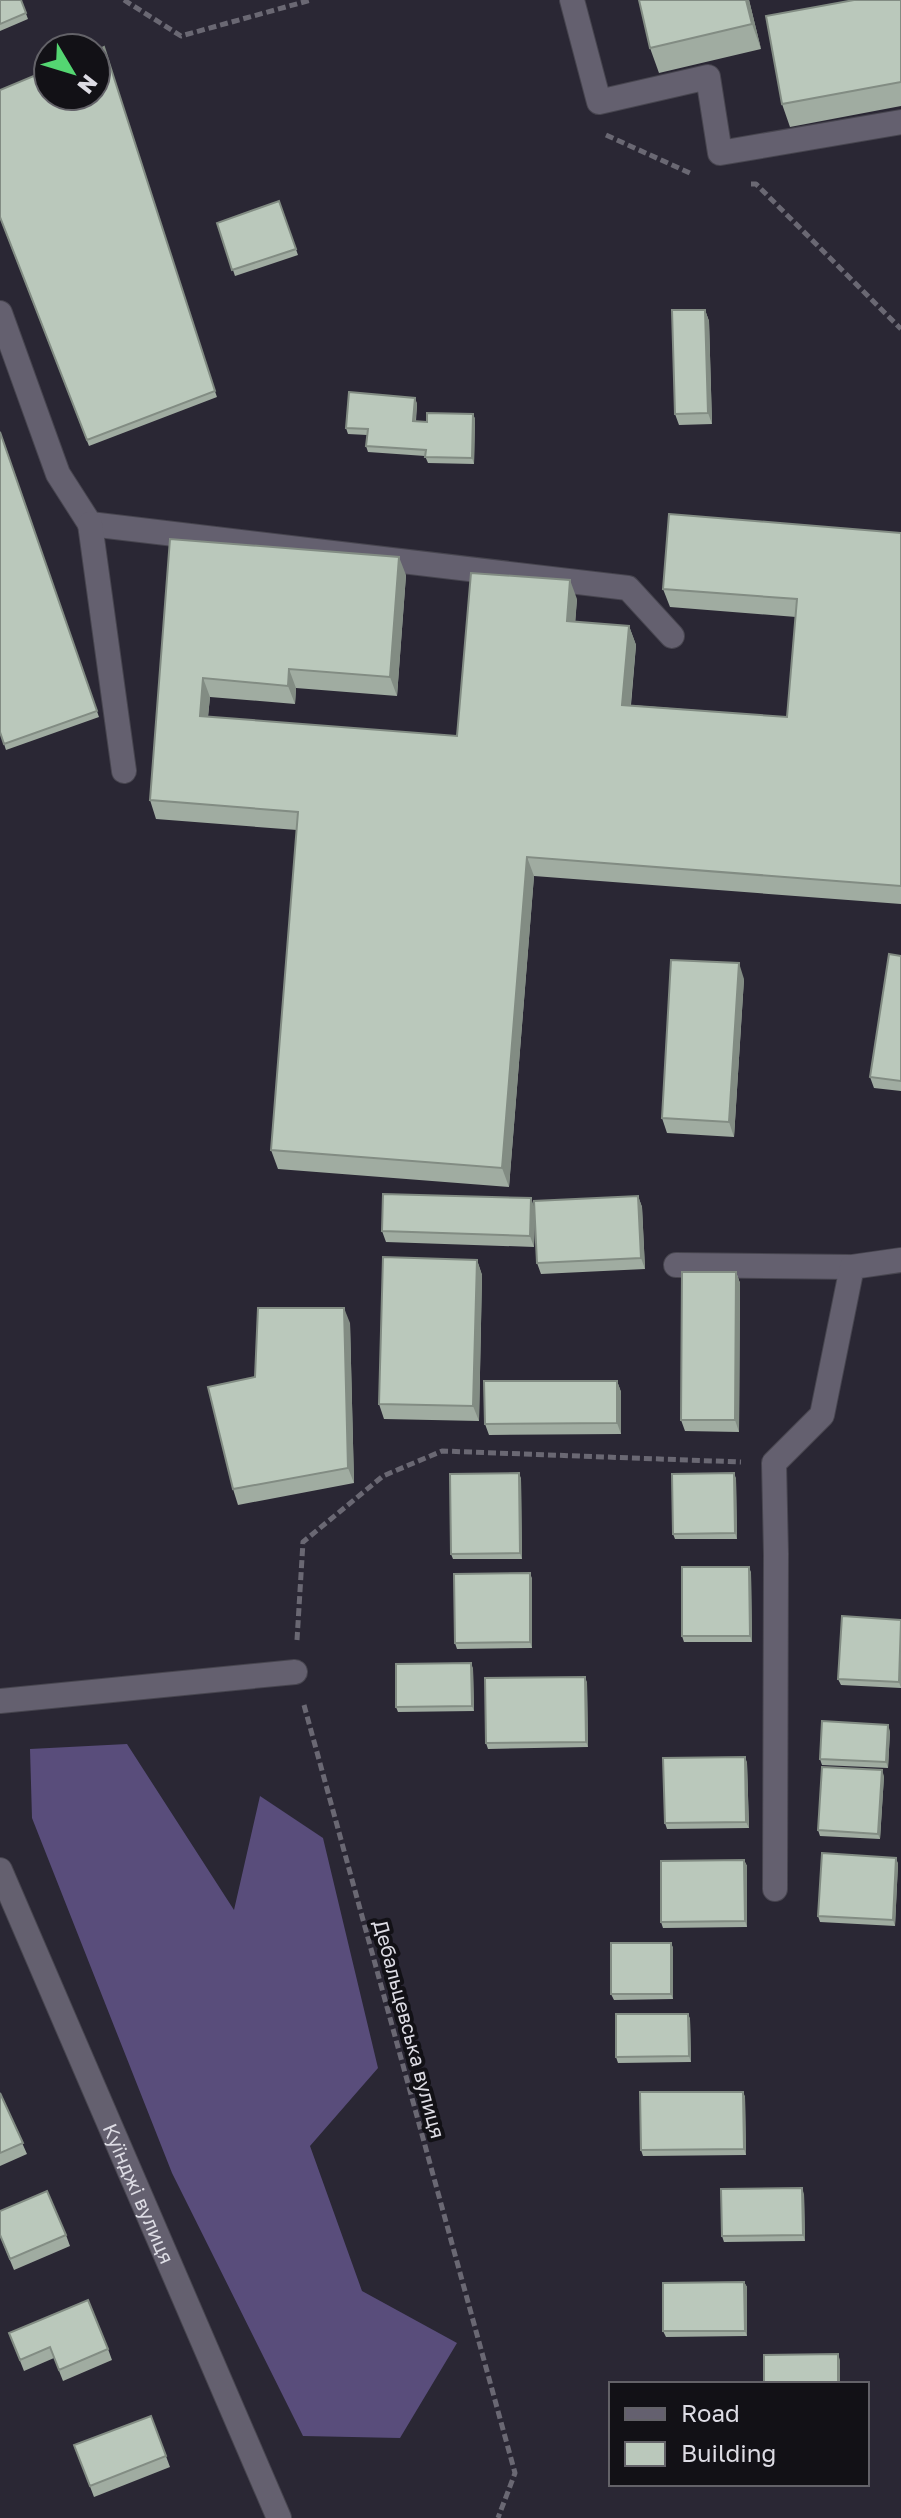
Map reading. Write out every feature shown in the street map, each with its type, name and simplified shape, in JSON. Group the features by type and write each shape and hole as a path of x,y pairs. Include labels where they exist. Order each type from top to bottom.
{"street":[{"path":"572,0 599,102 708,77 720,153 901,122"},
{"path":"0,313 58,474 90,524 124,771"},
{"path":"90,524 628,588 672,636"},
{"path":"676,1265 852,1267 901,1260"},
{"path":"775,1889 774,1463 822,1415 852,1267"},
{"path":"0,1701 295,1672"},
{"name":"Куїнджі вулиця","path":"0,1870 279,2518"}],"path":[{"path":"124,0 181,36 311,0"},
{"path":"756,184 901,329"},
{"name":"Дебальцевська вулиця","path":"498,2518 515,2473 295,1672 303,1542 383,1476 442,1451 774,1463"}],"shaded area":[{"path":"127,1744 234,1910 260,1796 323,1838 378,2068 310,2146 362,2291 457,2343 400,2438 303,2436 172,2173 32,1818 30,1749"}],"building":[{"path":"0,0 21,0 26,13 0,24"},
{"path":"639,0 746,0 752,24 650,48"},
{"path":"854,0 901,0 901,82 782,104 766,16"},
{"path":"112,72 215,391 87,440 0,217 0,90 32,77 32,112 112,112"},
{"path":"279,201 296,249 232,270 217,223"},
{"path":"672,310 705,310 708,413 675,414"},
{"path":"349,392 415,398 413,421 427,422 427,413 473,414 472,458 425,457 426,450 366,446 368,429 346,428"},
{"path":"0,432 97,711 4,744 0,732"},
{"path":"669,514 901,533 901,886 527,857 502,1168 271,1150 298,812 150,800 170,539 399,557 390,677 289,669 288,686 203,678 200,716 457,736 471,573 570,580 567,621 629,626 622,705 787,717 797,599 663,589"},
{"path":"889,954 901,956 901,1081 870,1077"},
{"path":"671,960 739,963 729,1122 662,1118"},
{"path":"383,1194 531,1198 530,1236 382,1231"},
{"path":"638,1196 641,1258 537,1263 534,1201"},
{"path":"383,1257 477,1260 473,1406 379,1404"},
{"path":"682,1272 736,1272 735,1420 681,1420"},
{"path":"258,1308 344,1308 348,1468 233,1489 208,1387 255,1377"},
{"path":"484,1381 617,1381 617,1423 485,1424"},
{"path":"519,1473 520,1553 451,1554 450,1474"},
{"path":"734,1473 735,1533 673,1534 672,1474"},
{"path":"682,1567 749,1567 750,1636 682,1636"},
{"path":"530,1573 530,1642 455,1643 454,1574"},
{"path":"842,1616 901,1620 899,1682 838,1679"},
{"path":"471,1663 472,1706 396,1707 396,1664"},
{"path":"585,1677 586,1742 486,1743 485,1678"},
{"path":"822,1721 888,1725 886,1762 820,1759"},
{"path":"745,1757 746,1822 665,1823 663,1758"},
{"path":"822,1767 882,1770 878,1834 818,1830"},
{"path":"822,1853 896,1858 893,1920 818,1916"},
{"path":"744,1860 745,1921 661,1922 661,1861"},
{"path":"611,1943 671,1943 671,1994 611,1994"},
{"path":"616,2014 688,2014 689,2056 616,2057"},
{"path":"640,2092 743,2092 744,2149 641,2150"},
{"path":"0,2093 23,2143 0,2153"},
{"path":"802,2188 803,2235 722,2236 721,2189"},
{"path":"47,2191 66,2235 10,2259 0,2235 0,2211"},
{"path":"744,2282 745,2331 663,2331 663,2283"},
{"path":"88,2300 108,2349 59,2370 50,2347 20,2360 9,2333"},
{"path":"838,2354 838,2382 764,2382 764,2355"},
{"path":"151,2416 166,2456 90,2486 74,2445"}]}
